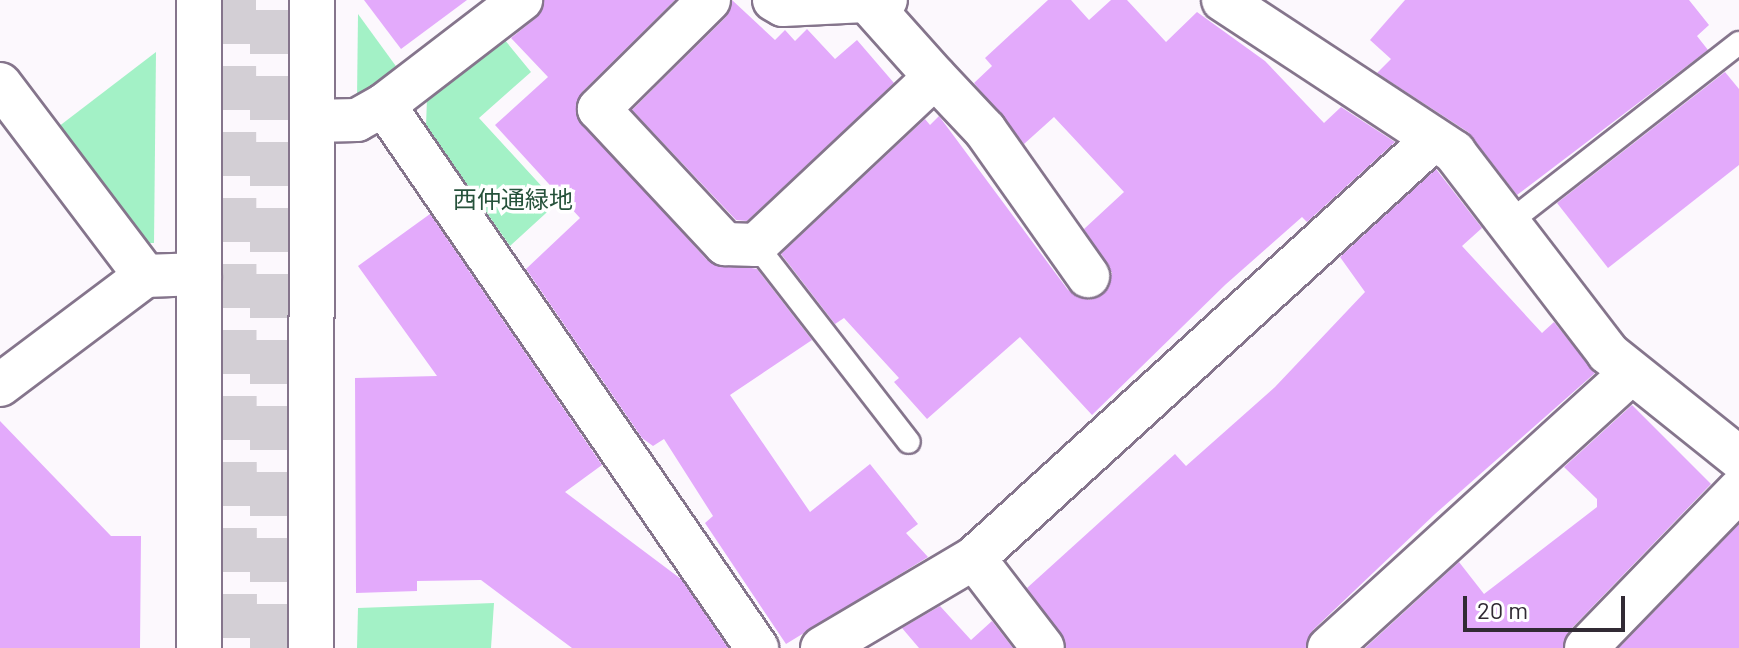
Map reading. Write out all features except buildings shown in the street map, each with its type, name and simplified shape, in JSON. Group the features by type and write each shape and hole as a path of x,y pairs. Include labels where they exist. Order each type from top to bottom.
{"main road":[{"path":"199,0 199,648"},
{"path":"311,648 312,0"}],"street":[{"path":"312,121 357,120 384,105 521,0"},
{"path":"709,0 599,109 725,244 756,245 935,77"},
{"path":"774,0 877,1 935,77 985,130 1088,276"},
{"path":"1223,0 1454,152 1630,374 1739,458"},
{"path":"0,84 145,276"},
{"path":"384,105 757,648"},
{"path":"822,648 974,558 1434,139"},
{"path":"0,385 145,276 200,274"},
{"path":"1329,648 1630,374"},
{"path":"1586,648 1739,490"},
{"path":"974,558 1043,648"}],"lane":[{"path":"1511,221 1739,43"},
{"path":"756,245 909,442"}],"green space":[{"path":"358,14 398,69 357,99"},
{"name":"西仲通緑地","path":"504,39 531,72 479,118 557,203 510,246 426,126 427,98"},
{"path":"156,52 154,243 144,243 58,127"},
{"path":"494,603 491,648 357,648 358,608"}],"tunnel":[{"path":"234,0 235,648"},
{"path":"272,0 272,648"}]}
